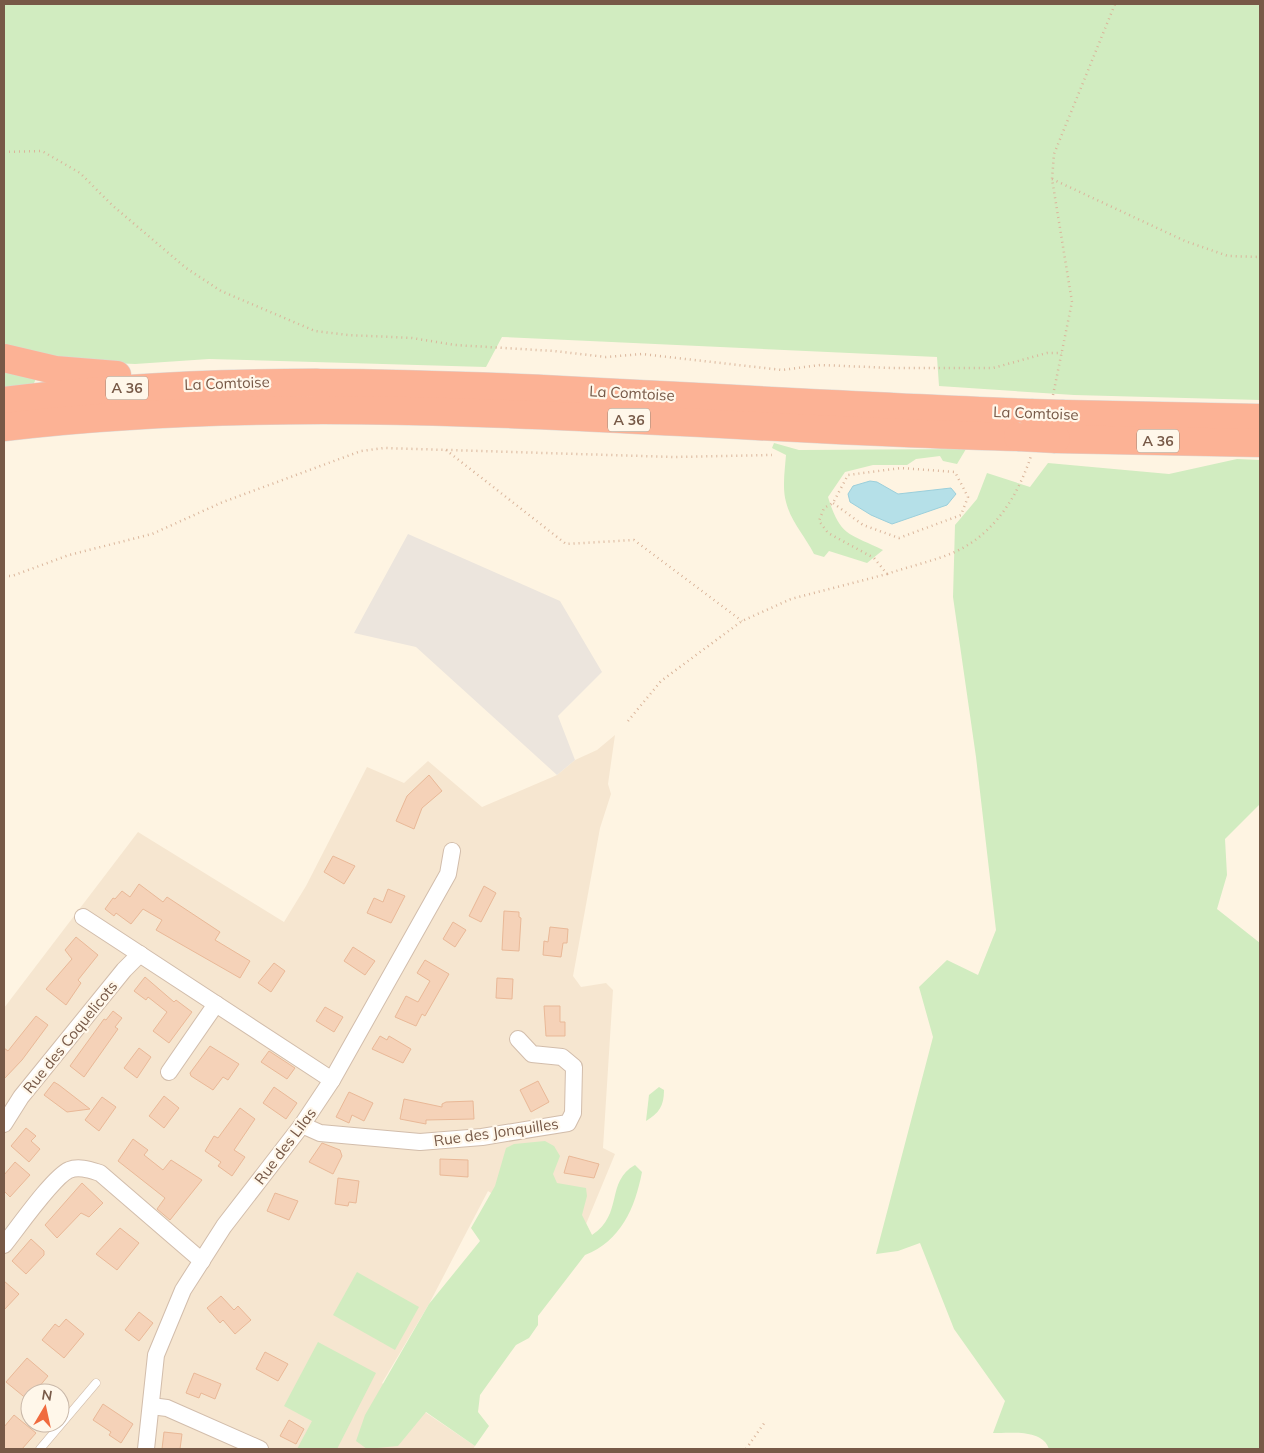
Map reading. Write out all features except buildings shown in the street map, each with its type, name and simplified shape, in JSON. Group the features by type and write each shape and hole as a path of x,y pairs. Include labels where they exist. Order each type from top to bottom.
{"highway":[{"path":"4,358 68,372 251,382"},
{"name":"La Comtoise","path":"4,401 105,390 251,382 473,385 1051,417 1260,418"},
{"name":"La Comtoise","path":"4,428 104,417 176,412 335,410 483,414 846,432 1025,445 1051,417"},
{"name":"La Comtoise","path":"1051,417 1260,443"}],"street":[{"name":"Rue des Lilas","path":"146,1449 156,1355 183,1290 224,1226 302,1125 332,1080 448,874 452,851"},
{"path":"83,917 332,1080"},
{"name":"Rue des Coquelicots","path":"4,1124 27,1089 124,970 140,954"},
{"path":"170,1072 216,1004"},
{"name":"Rue des Jonquilles","path":"302,1125 320,1133 420,1142 482,1138 568,1123 573,1113 574,1067 562,1057 532,1054 518,1038"},
{"path":"4,1245 54,1183 69,1170 86,1168 100,1173 202,1261"},
{"path":"150,1406 167,1408 260,1449"}],"lane":[{"path":"40,1449 96,1383"}],"path":[{"path":"1051,417 1072,302 1052,179 1054,154 1115,4"},
{"path":"4,152 42,152 80,173 112,205 186,268 221,291 315,331 348,335 412,338 455,345 554,350 606,357 642,354 782,370 820,365 892,368 992,368 1047,354 1062,353"},
{"path":"1052,179 1185,241 1228,256 1260,257"},
{"path":"628,721 661,681 742,621 791,599 887,574 958,550 987,530 1008,508 1023,479 1025,445"},
{"path":"4,576 12,576 69,556 152,534 223,502 361,451 384,448 674,457 772,455"},
{"path":"445,450 566,544 634,540 742,621"},
{"path":"833,503 863,525 899,538 962,515 968,497 955,472 901,468 848,475 833,503 824,508 819,521 828,533 874,558 887,574"},
{"path":"746,1449 765,1422"}],"shaded area":[{"path":"408,534 560,601 602,672 558,716 575,760 557,775 416,647 354,633"},
{"path":"615,735 608,784 611,794 600,828 573,976 581,987 606,983 613,990 603,1148 615,1154 586,1224 592,1235 585,1255 488,1191 429,1304 382,1383 475,1446 473,1449 4,1449 4,1008 138,832 284,922 306,886 367,767 404,783 428,761 482,807 557,775 575,760 597,750"}],"green space":[{"path":"4,4 1260,4 1260,400 1074,395 939,386 937,357 502,337 486,367 209,359 135,364 45,360 34,383 4,389"},
{"path":"774,443 799,450 966,449 957,464 943,461 940,456 916,459 907,465 873,465 845,472 828,497 832,510 841,526 847,532 883,550 867,563 829,551 824,557 814,554 788,509 784,491 786,455 772,448"},
{"path":"1237,459 1260,460 1260,804 1225,839 1227,875 1217,909 1260,943 1260,1449 1049,1449 1046,1443 1033,1435 993,1433 1005,1401 954,1329 920,1243 898,1251 876,1254 933,1037 919,987 947,960 978,975 996,930 976,757 953,597 955,525 977,499 987,473 1030,487 1048,463 1169,474"},
{"path":"659,1087 664,1090 662,1105 646,1121 649,1095"},
{"path":"545,1141 554,1146 560,1156 553,1174 557,1183 586,1188 587,1196 582,1215 592,1235 602,1227 608,1218 620,1180 626,1172 635,1165 642,1172 635,1198 624,1222 608,1241 585,1255 538,1316 538,1325 529,1338 516,1345 480,1395 478,1412 489,1426 475,1446 426,1412 398,1446 367,1449 356,1441 365,1415 429,1304 480,1241 471,1228 495,1186 506,1148 514,1144"},
{"path":"357,1272 419,1307 395,1350 333,1315"},
{"path":"318,1342 376,1373 337,1449 297,1449 312,1421 284,1406"}],"water":[{"path":"870,481 877,482 898,494 951,488 956,494 947,505 892,524 871,515 850,502 848,494 853,486"}]}
